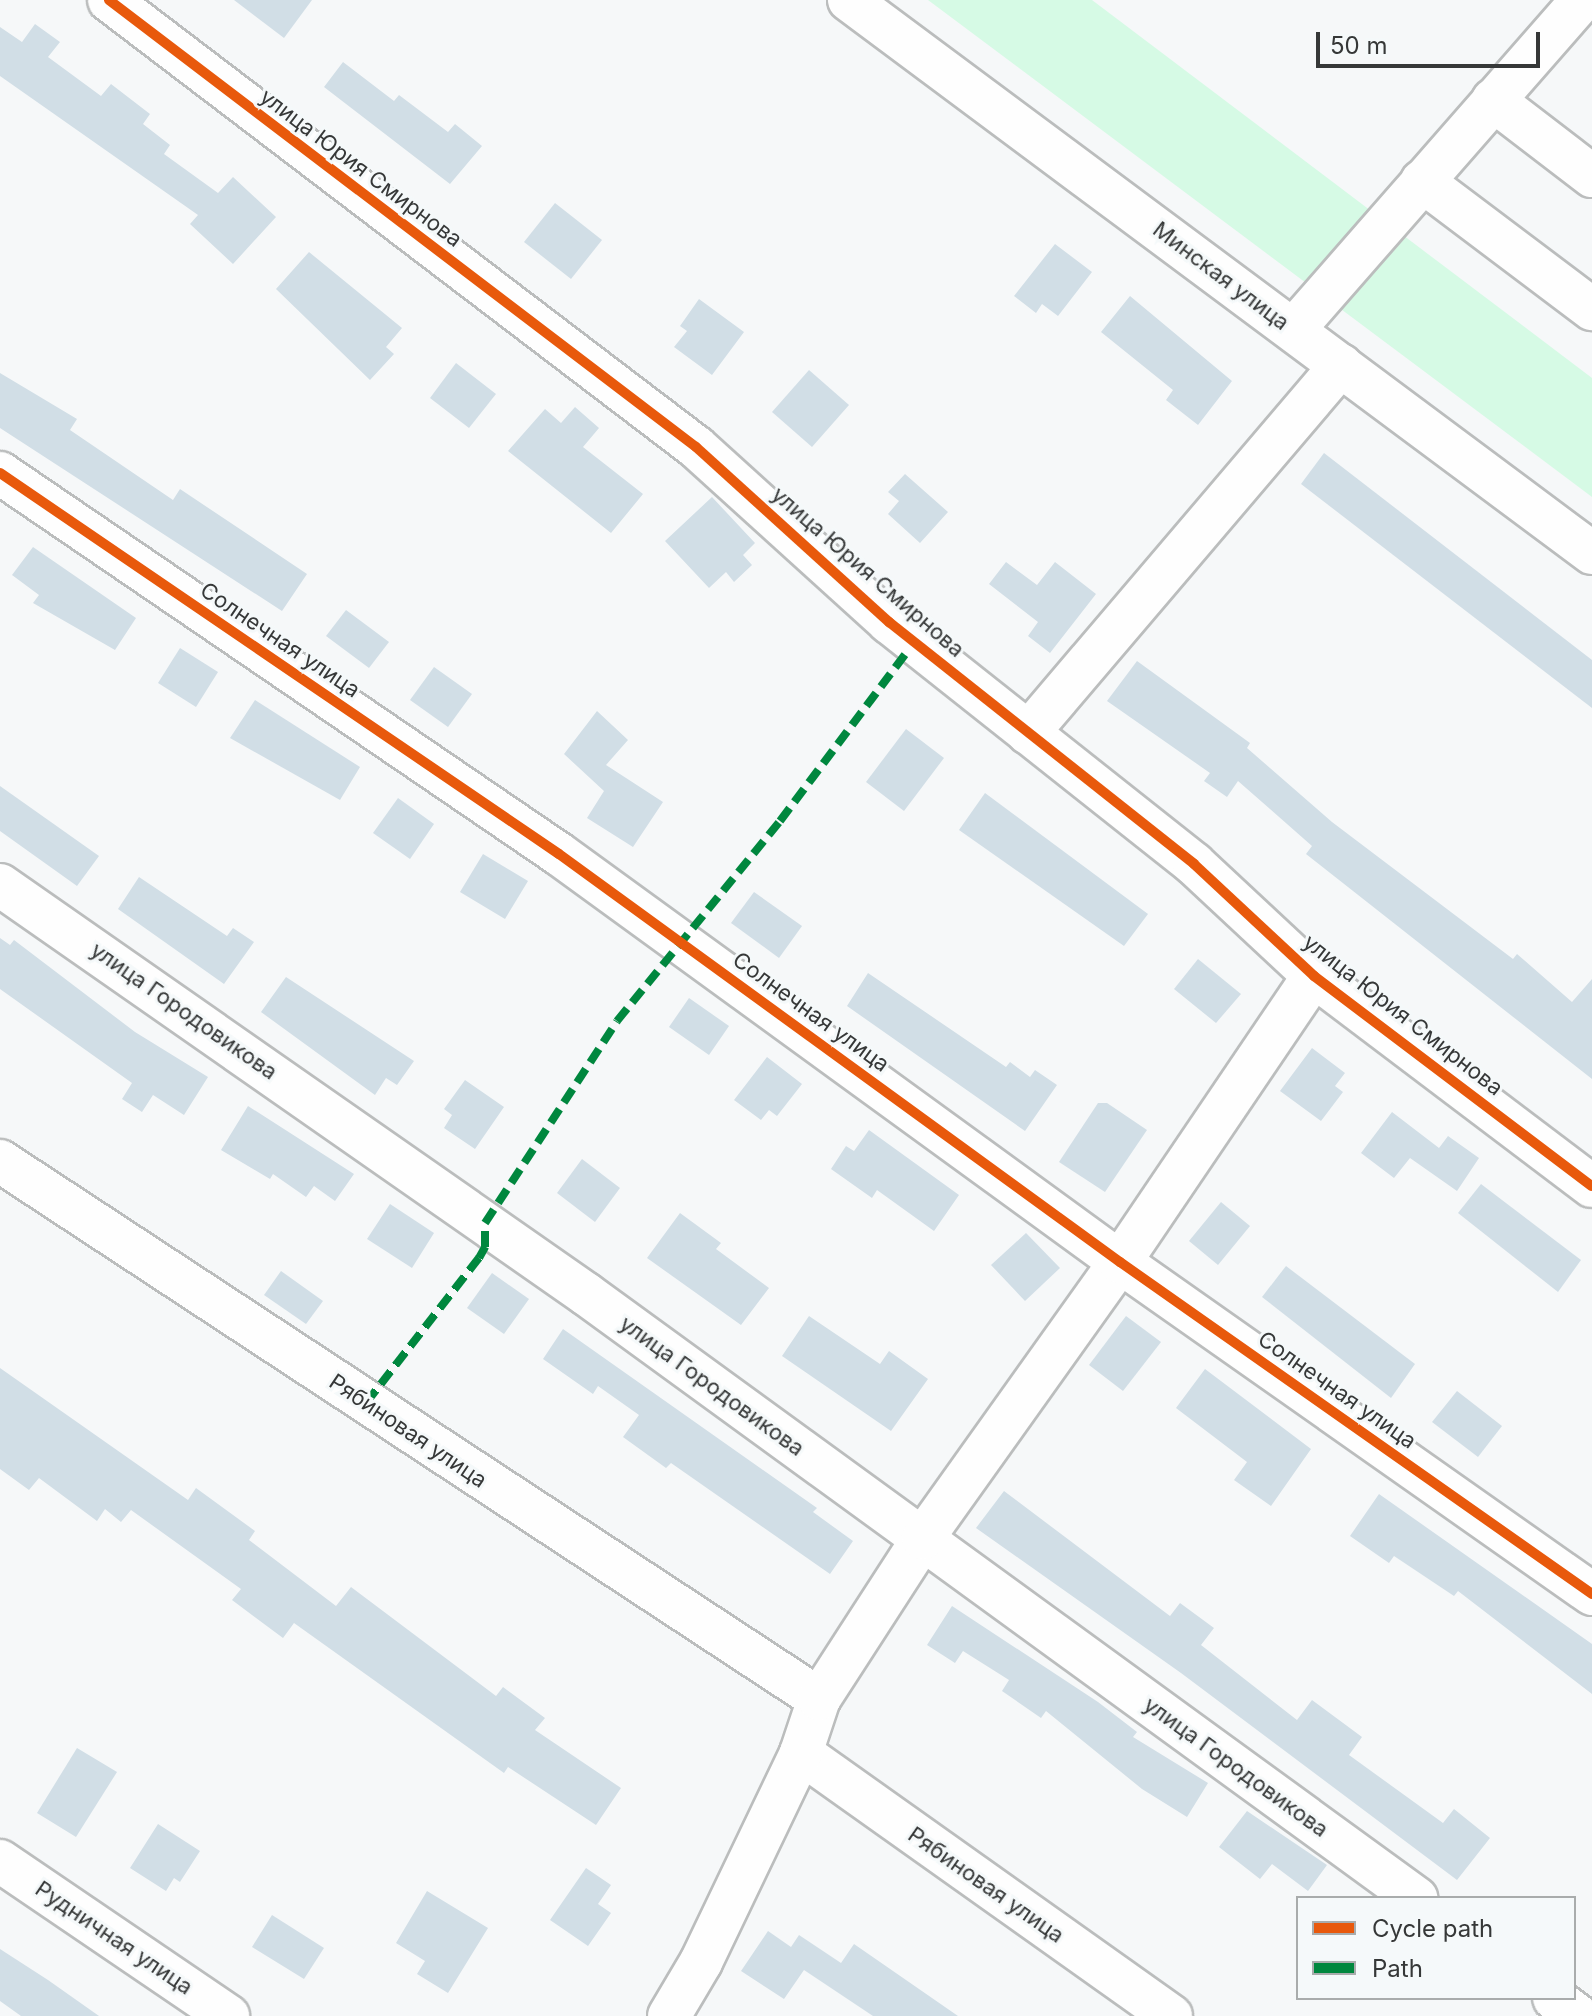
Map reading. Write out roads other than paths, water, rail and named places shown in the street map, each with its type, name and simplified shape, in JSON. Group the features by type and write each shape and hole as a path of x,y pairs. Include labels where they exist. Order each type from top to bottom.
{"street":[{"name":"улица Юрия Смирнова","path":"109,0 696,447 889,622 1194,864 1314,976 1592,1186"},
{"name":"Минская улица","path":"849,0 1592,553"},
{"path":"1294,329 1582,0"},
{"path":"1493,100 1592,176"},
{"path":"1422,181 1592,309"},
{"path":"1028,733 1341,365"},
{"name":"Солнечная улица","path":"0,473 559,854 1120,1262 1592,1594"},
{"name":"улица Городовикова","path":"0,885 242,1050 923,1538 1413,1896"},
{"path":"669,2016 701,1962 801,1753 819,1699 923,1538 1120,1262 1314,976"},
{"name":"Рябиновая улица","path":"0,1161 819,1699"},
{"name":"Рябиновая улица","path":"801,1753 1171,2016"},
{"name":"Рудничная улица","path":"0,1861 228,2016"},
{"path":"1557,2000 1578,2016"}]}
